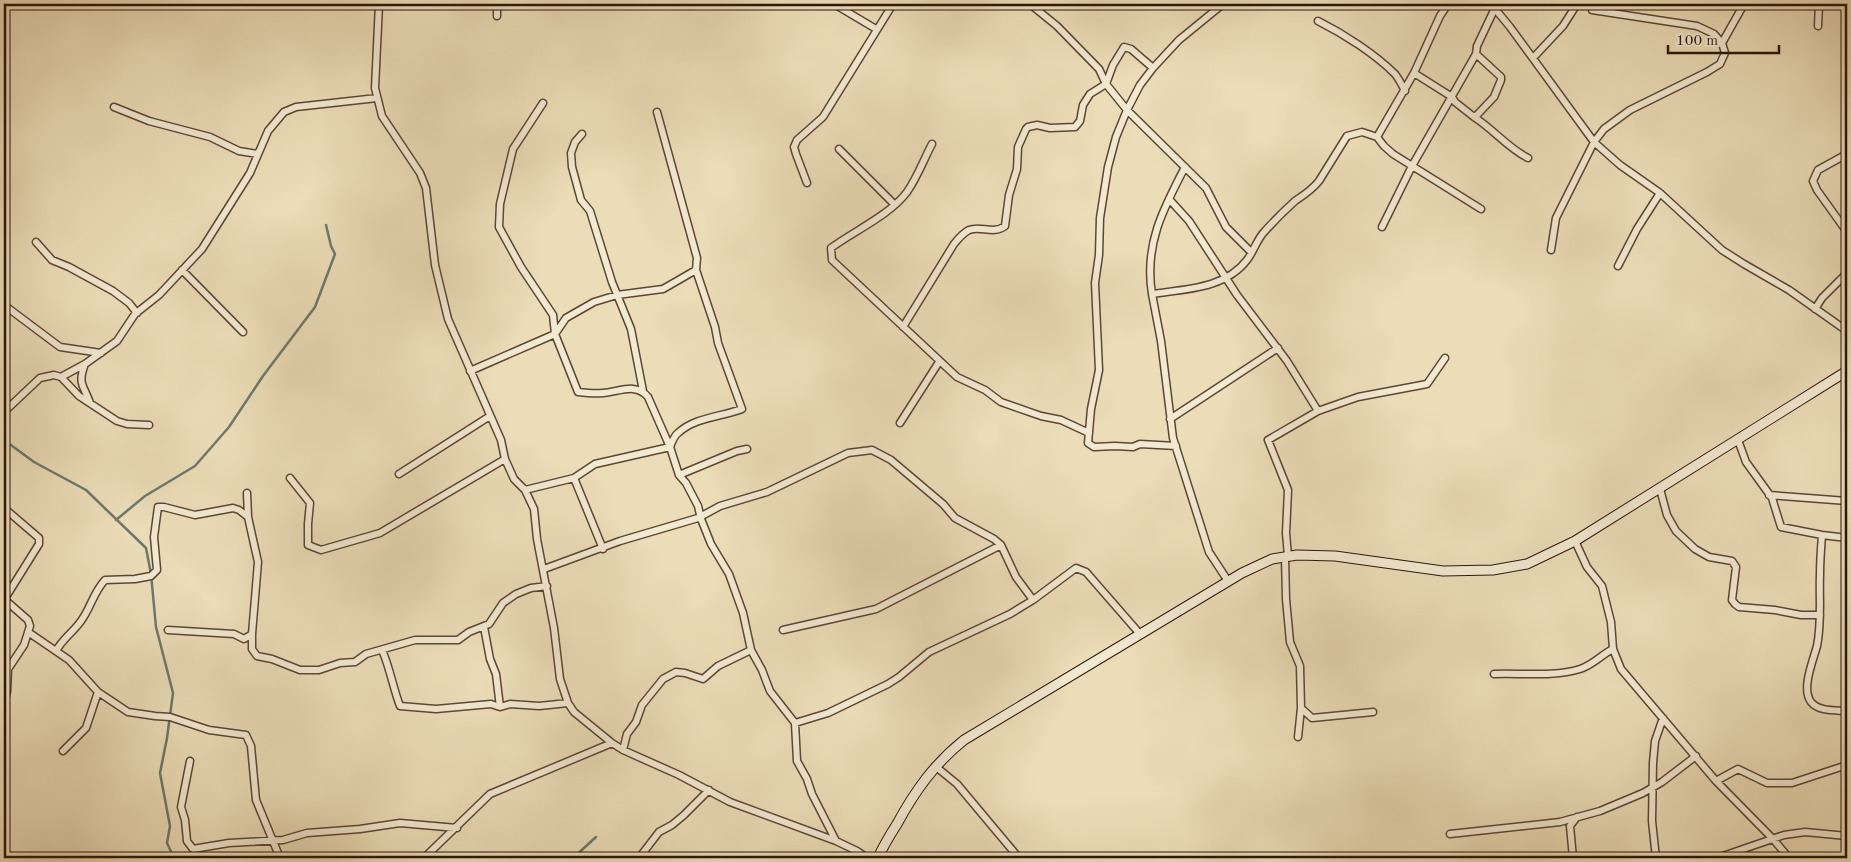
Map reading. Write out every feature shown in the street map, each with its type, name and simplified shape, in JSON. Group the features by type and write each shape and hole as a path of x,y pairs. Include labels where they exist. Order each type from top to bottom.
{"main road":[{"path":"878,858 911,800 935,766 964,740 1228,581 1262,563 1287,556 1335,556 1443,571 1493,570 1527,564 1575,541 1847,371"}],"street":[{"path":"379,4 375,88 377,98 382,116 420,173 426,188 435,265 448,319 501,440 505,459 514,479 525,490 534,509 537,539 554,628 560,679 568,702 579,718 612,744 623,750 679,775 730,802 836,841 867,858"},
{"path":"497,4 497,16"},
{"path":"834,4 876,29"},
{"path":"807,183 794,147 797,140 823,117 876,29 894,4"},
{"path":"1030,4 1057,26 1099,69 1106,84 1127,110 1206,188 1226,227 1251,252"},
{"path":"1176,446 1140,444 1133,447 1094,447 1088,444 1099,370 1095,283 1099,255 1100,218 1108,167 1116,137 1127,110 1140,86 1152,68 1179,40 1223,4"},
{"path":"1377,137 1405,91 1440,16 1448,4"},
{"path":"1533,58 1563,26 1577,4"},
{"path":"1722,43 1744,4"},
{"path":"1818,26 1819,4"},
{"path":"1493,6 1594,142 1620,165 1660,193 1722,250 1788,290 1847,332"},
{"path":"1382,226 1412,166 1476,54 1477,46 1493,6"},
{"path":"1551,250 1556,218 1594,142 1604,129 1630,110 1698,78 1720,64 1726,53 1722,43 1714,34 1697,26 1592,10"},
{"path":"1318,21 1353,41 1396,75 1405,91"},
{"path":"904,327 954,244 964,233 970,229 995,231 1005,226 1009,195 1017,169 1018,147 1021,136 1026,129 1037,125 1050,128 1075,127 1080,121 1084,105 1090,94 1106,84 1113,66 1124,47 1131,49 1152,68"},
{"path":"1474,117 1494,97 1501,80 1501,77 1476,54"},
{"path":"1414,74 1452,97 1455,102 1484,123 1516,151 1528,158"},
{"path":"61,377 85,364 117,341 137,313 149,304 202,249 250,173 268,131 284,112 291,108 377,98"},
{"path":"543,104 513,149 500,204 499,226 553,316 555,334 578,392 603,393 636,389 643,391"},
{"path":"114,107 149,121 210,137 239,151 258,154"},
{"path":"525,490 574,478 595,464 670,447 677,434 696,421 742,409 718,343 715,327 696,270 697,258 657,112"},
{"path":"1152,294 1213,284 1226,280 1234,274 1248,260 1263,232 1319,181 1347,136 1362,132 1377,137 1384,146 1412,166 1481,208"},
{"path":"582,134 575,142 571,153 572,167 582,200 590,211 617,296 631,329 643,391 648,397 680,475 696,500 711,544 735,590 743,613 751,650 762,670 770,691 795,723 797,761 836,841"},
{"path":"932,144 906,193 882,216 831,248 832,260 957,377 985,390 1000,402 1041,416 1061,420 1089,433"},
{"path":"839,149 894,204"},
{"path":"1847,154 1818,170 1812,181 1847,232"},
{"path":"1186,167 1168,199 1158,224 1152,242 1149,276 1161,340 1170,419 1176,446 1209,552 1228,581"},
{"path":"1618,266 1637,229 1660,193"},
{"path":"1168,199 1189,221 1226,280 1278,348 1318,411"},
{"path":"36,242 52,260 114,291 129,303 137,313"},
{"path":"182,270 243,332"},
{"path":"470,371 555,334 566,318 594,302 617,296 663,289 696,270"},
{"path":"1815,309 1822,298 1847,273"},
{"path":"4,305 60,347 101,353"},
{"path":"1170,419 1278,348"},
{"path":"1298,737 1301,708 1300,666 1290,642 1286,599 1288,490 1268,440 1318,411 1358,397 1427,384 1445,358"},
{"path":"900,423 939,362"},
{"path":"85,364 80,377 90,404"},
{"path":"4,412 40,378 54,375 61,377 79,396 117,421 127,424 149,425"},
{"path":"399,474 490,416"},
{"path":"1738,440 1746,462 1769,495 1781,527 1847,538"},
{"path":"680,475 737,450 747,449"},
{"path":"544,569 603,549 620,541 700,516 720,506 767,492 848,453 872,450 890,460 943,504 954,518 994,539 1001,545 1016,576 1033,600"},
{"path":"290,478 310,503 308,545 320,550 380,533 505,459"},
{"path":"574,478 603,549"},
{"path":"1660,489 1667,515 1676,531 1695,550 1709,557 1732,561 1736,567 1732,600 1735,604 1739,607 1775,610 1801,615 1820,615"},
{"path":"247,493 248,517 258,562 252,634 252,650 257,656 305,670 319,670 340,663 355,662 366,654 415,640 458,640 469,632 490,623 503,603 516,594 531,588 547,586"},
{"path":"1769,495 1847,501"},
{"path":"56,651 62,640 83,619 96,590 105,580 135,579 151,576 157,570 154,536 158,507 195,515 233,508 248,517"},
{"path":"4,508 39,538 39,544 4,600 28,620 30,626 24,645 8,669 7,692 4,705"},
{"path":"1822,535 1820,615 1817,645 1808,678 1810,701 1816,706 1825,709 1847,711"},
{"path":"1575,541 1587,567 1602,586 1611,622 1613,650 1621,669 1716,781 1789,858"},
{"path":"783,630 876,609 1001,545"},
{"path":"795,723 828,713 888,684 929,652 1010,614 1033,600 1076,568 1086,572 1140,634"},
{"path":"484,627 490,659 496,674 500,707"},
{"path":"168,630 234,634 244,639 252,634"},
{"path":"28,632 69,660 98,692 128,712 170,717 208,730 246,735 251,746 256,800 280,858"},
{"path":"382,650 388,662 395,694 400,706 436,708 491,704 500,707 510,704 539,706 568,702"},
{"path":"623,750 627,734 636,722 642,705 663,679 676,672 703,679 718,666 751,650"},
{"path":"1494,674 1558,672 1580,669 1596,662 1613,650"},
{"path":"63,751 86,728 98,692"},
{"path":"1301,708 1312,718 1373,712"},
{"path":"1656,858 1652,821 1655,741 1663,718"},
{"path":"424,858 457,828 485,798 494,792 612,744"},
{"path":"1450,834 1560,822 1577,817 1643,794 1696,756"},
{"path":"190,761 181,807 185,820 187,841 191,847 197,850 229,843 292,838 307,833 360,829 400,823 457,828"},
{"path":"1716,781 1738,769 1768,783 1792,783 1847,765"},
{"path":"935,766 957,784 1019,858"},
{"path":"639,858 660,831 672,825 684,815 709,790"},
{"path":"1573,858 1570,826 1577,817"},
{"path":"1717,858 1730,856 1784,835 1805,832 1847,836"}],"waterway":[{"path":"116,520 145,496 195,466 229,427 263,376 315,307 335,254 326,225"},
{"path":"4,440 34,462 86,490 146,548 151,574 156,627 173,693 160,773 170,826 167,843 174,858"},
{"path":"573,858 596,837"}]}
